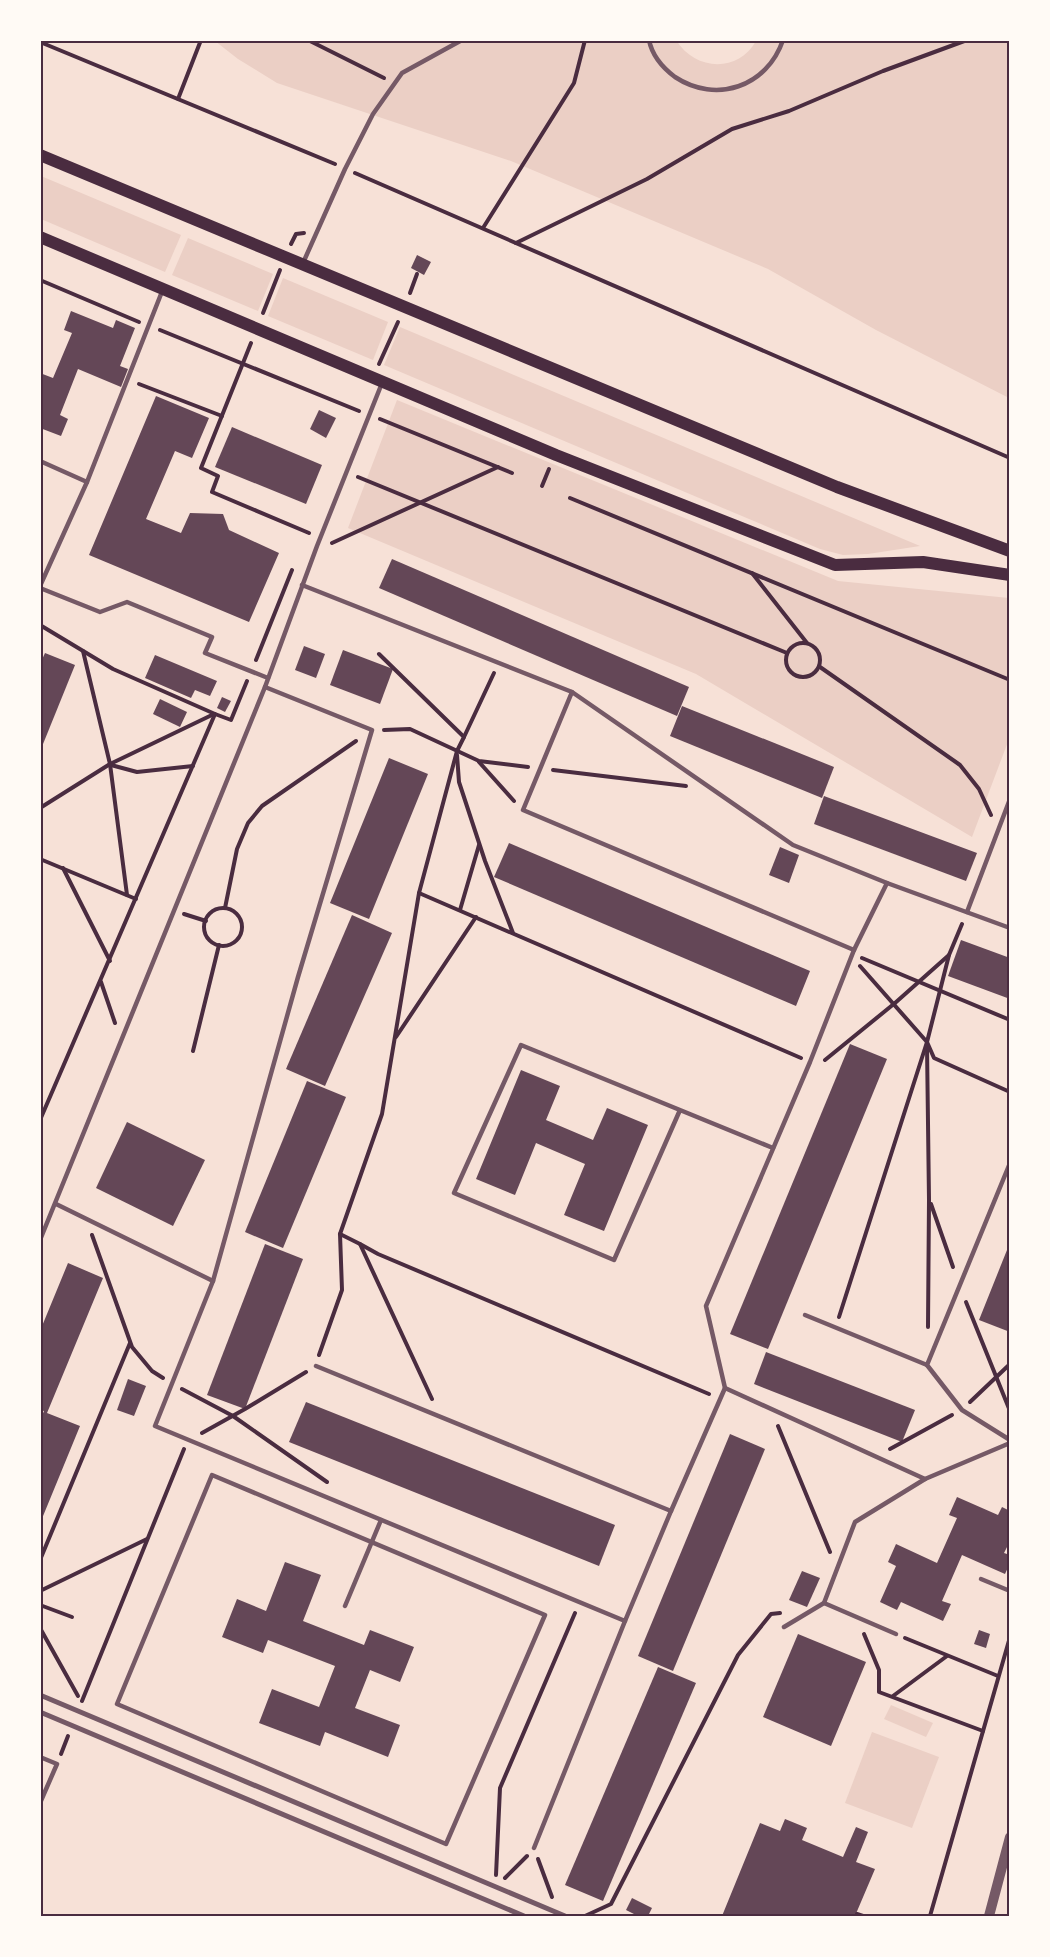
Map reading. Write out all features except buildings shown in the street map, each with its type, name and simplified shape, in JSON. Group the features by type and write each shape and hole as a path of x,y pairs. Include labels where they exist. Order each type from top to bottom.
{"main road":[{"path":"40,155 837,487 1010,551"},
{"path":"40,237 556,455 836,565 924,562 1004,573"}],"street":[{"path":"40,1695 565,1917"},
{"path":"40,1712 524,1917"},
{"path":"989,1917 1010,1837"}],"lane":[{"path":"302,265 345,169 373,114 402,74 462,40"},
{"path":"649,40 651,48 665,70 687,85 713,91 739,87 762,75 779,54 783,40"},
{"path":"163,288 87,482 40,587 100,612 128,602 212,637 205,653 268,678"},
{"path":"40,1240 265,687 369,414 378,379"},
{"path":"40,461 87,482"},
{"path":"302,585 572,692 793,846 1010,928"},
{"path":"265,687 372,730 298,977 213,1281 155,1426 625,1621"},
{"path":"572,692 523,810 853,954"},
{"path":"967,912 1010,799"},
{"path":"534,1848 625,1621 725,1388 706,1306 810,1062 853,954 887,883"},
{"path":"680,1110 614,1260 454,1193 522,1045 773,1148"},
{"path":"927,1365 1010,1162"},
{"path":"56,1204 213,1281"},
{"path":"805,1316 927,1365 962,1410 1010,1441"},
{"path":"316,1366 671,1511"},
{"path":"725,1388 925,1479"},
{"path":"784,1628 824,1603 855,1522 925,1479 1010,1441"},
{"path":"212,1475 371,1543 545,1615 446,1844 117,1704 212,1475"},
{"path":"345,1606 381,1520"},
{"path":"981,1579 1010,1591"},
{"path":"824,1603 896,1634"},
{"path":"40,1757 57,1764 40,1803"}],"path":[{"path":"178,99 201,40"},
{"path":"308,40 396,83"},
{"path":"483,229 574,83 585,40"},
{"path":"516,243 647,179 732,129 789,111 883,71 967,40"},
{"path":"40,42 345,169 1010,458"},
{"path":"317,231 296,234 285,258 201,468 219,476 212,492 333,543 498,467"},
{"path":"378,379 417,274"},
{"path":"40,280 512,473"},
{"path":"128,379 222,417"},
{"path":"355,421 359,411"},
{"path":"346,472 418,504 787,654"},
{"path":"570,498 1010,680"},
{"path":"307,533 312,522"},
{"path":"40,625 113,669 231,720 294,565"},
{"path":"751,573 807,643 818,650 820,667 812,676 806,678 795,676 788,669 787,654 795,645 807,643"},
{"path":"83,651 110,764 127,895"},
{"path":"379,654 465,737"},
{"path":"40,1628 82,1702 188,1440 316,1366 342,1290 339,1234 382,1114 419,893 457,751 499,663"},
{"path":"820,667 960,765 979,789 998,830"},
{"path":"40,808 110,764 215,714"},
{"path":"40,1120 215,714"},
{"path":"225,908 237,849 248,823 262,806 372,730"},
{"path":"457,751 459,782 479,844 513,933"},
{"path":"479,761 523,810"},
{"path":"110,764 137,772 193,766"},
{"path":"460,910 479,844"},
{"path":"40,859 136,899"},
{"path":"63,868 110,961"},
{"path":"419,893 818,1066 895,1004 949,955"},
{"path":"225,908 236,913 242,924 242,930 240,936 231,944 219,945 213,943 206,933 206,921 213,911 225,908"},
{"path":"175,911 206,921"},
{"path":"836,1328 927,1042 949,955 967,912"},
{"path":"394,1040 476,917"},
{"path":"193,1051 219,945"},
{"path":"853,954 1010,1020"},
{"path":"853,954 927,1042 934,1058 1010,1092"},
{"path":"100,982 122,1041"},
{"path":"927,1042 928,1329"},
{"path":"929,1200 959,1286 1010,1411"},
{"path":"87,1220 130,1342 152,1371 233,1416 334,1487"},
{"path":"339,1234 378,1254 721,1399"},
{"path":"360,1244 440,1416"},
{"path":"40,1560 130,1342"},
{"path":"877,1457 962,1410 1010,1364"},
{"path":"771,1408 837,1569"},
{"path":"40,1591 148,1539"},
{"path":"496,1887 500,1788 579,1602"},
{"path":"40,1605 72,1617"},
{"path":"585,1917 612,1904 738,1655 771,1614 789,1613"},
{"path":"858,1619 879,1671 879,1692 982,1731"},
{"path":"896,1634 998,1676"},
{"path":"930,1917 1010,1636"},
{"path":"892,1697 947,1655"},
{"path":"496,1887 534,1848 558,1913"},
{"path":"856,1914 863,1917"}],"shaded area":[{"path":"676,40 694,58 716,64 739,59 756,41 1009,41 1009,398 876,330 768,269 511,161 277,83 238,59 215,41"},
{"path":"41,176 181,235 165,272 41,219"},
{"path":"188,238 273,274 258,311 172,275"},
{"path":"283,278 388,322 373,360 268,316"},
{"path":"400,327 920,546 868,554 843,555 820,549 384,365"},
{"path":"397,400 838,581 1009,598 1009,739 972,837 696,674 348,528"},
{"path":"891,1705 933,1723 926,1737 884,1719"},
{"path":"872,1732 939,1757 912,1828 845,1803"}]}
